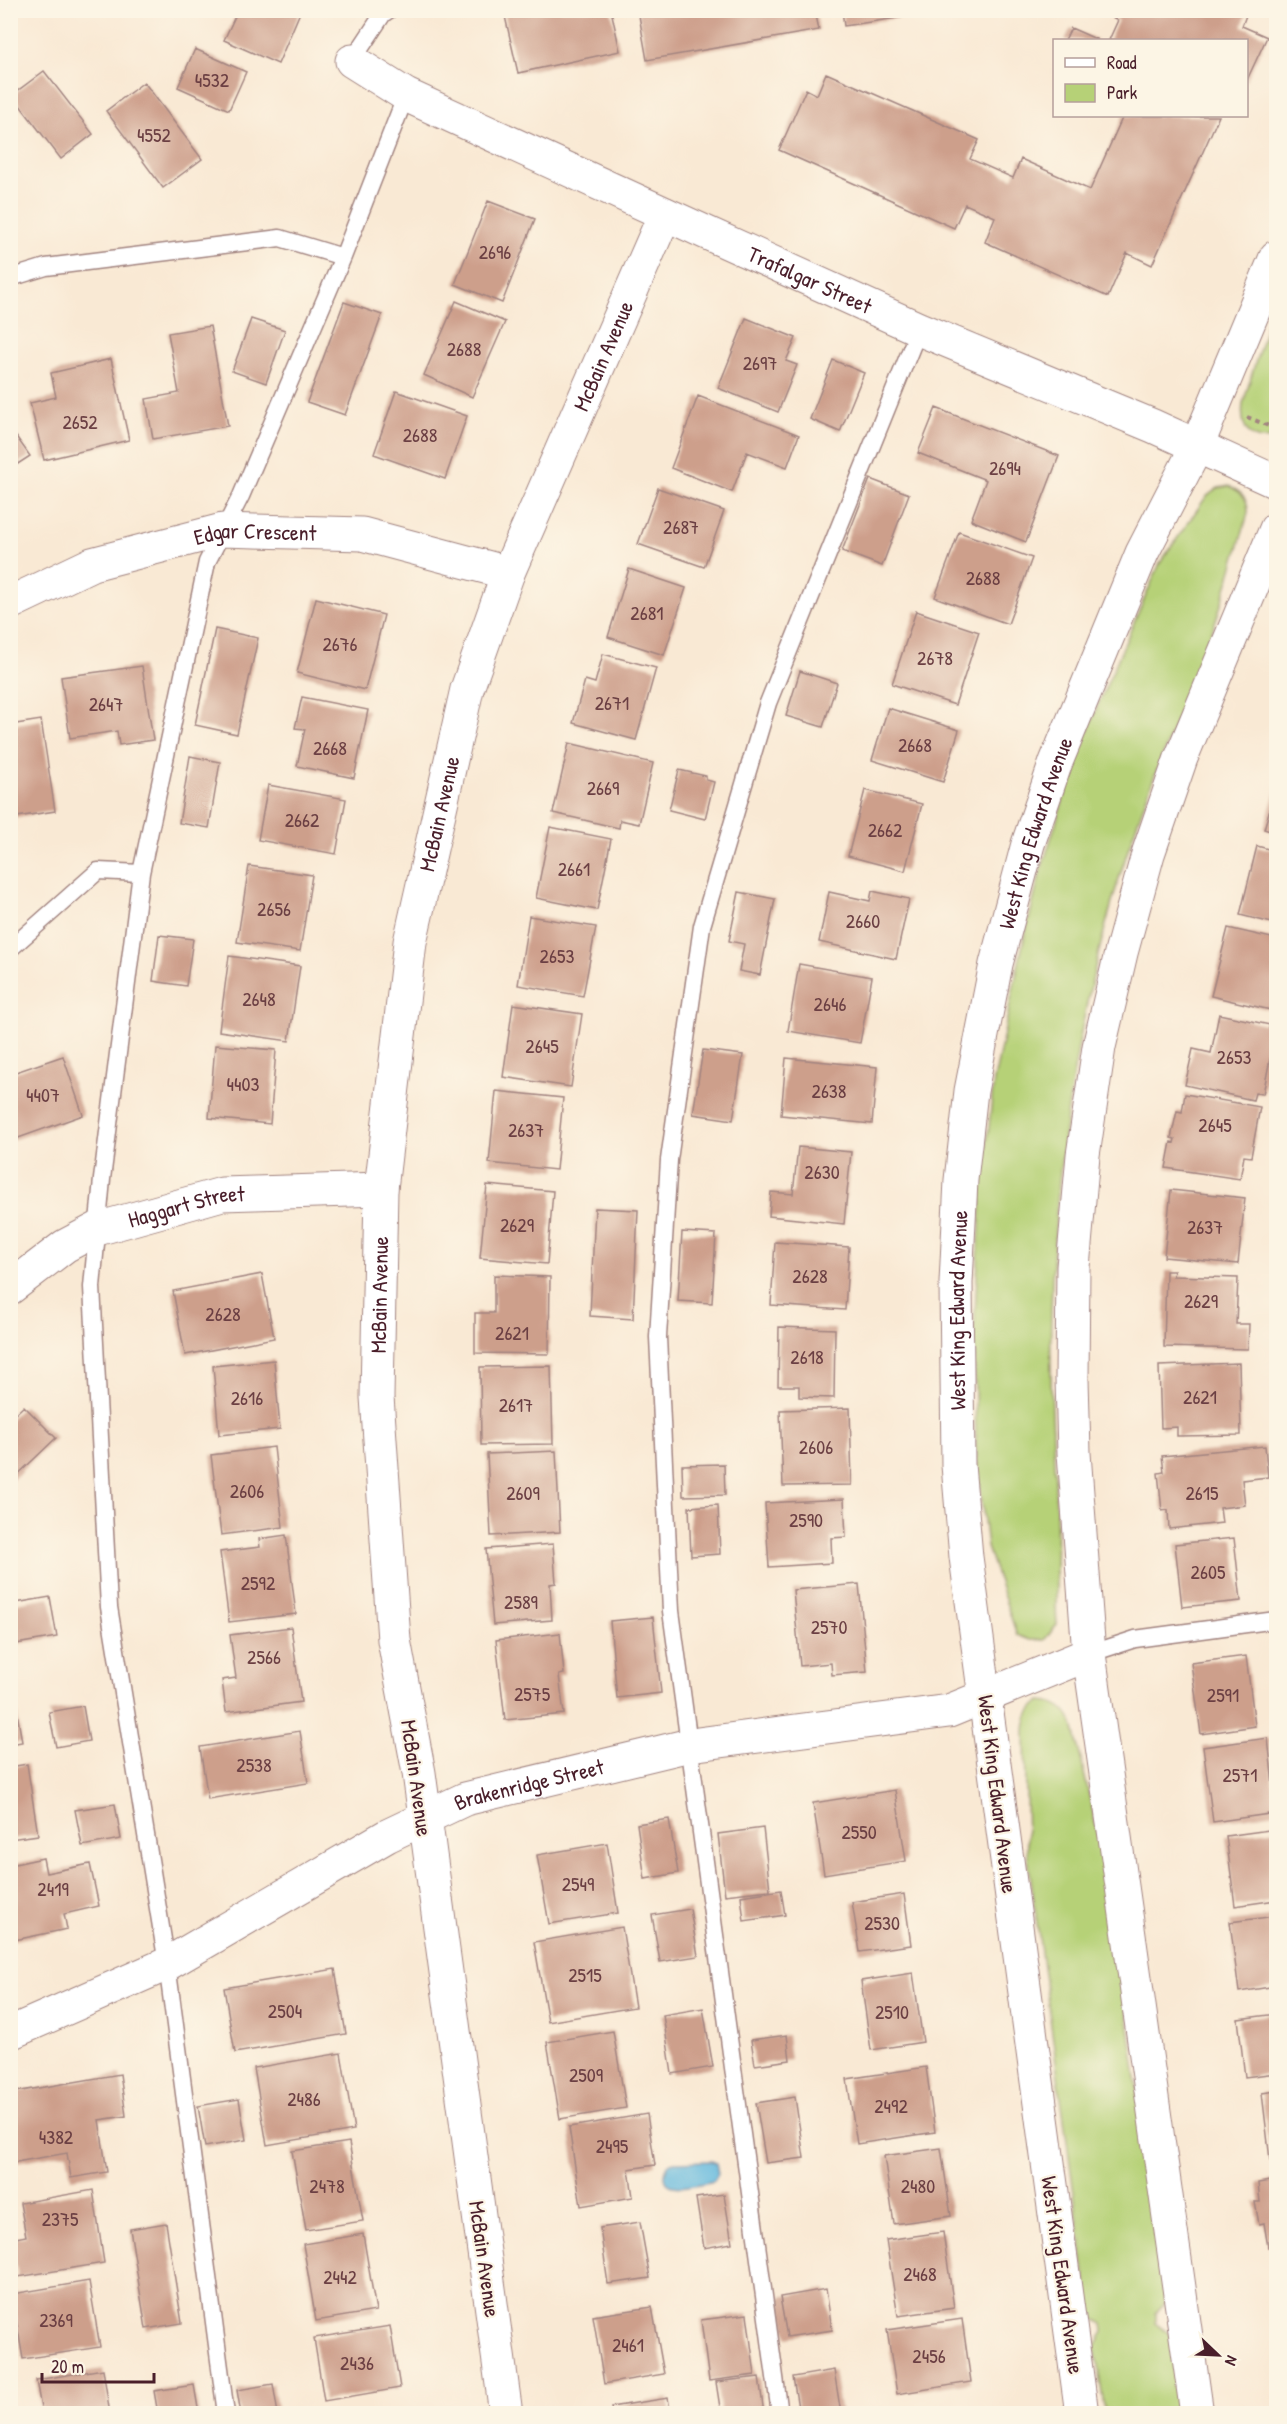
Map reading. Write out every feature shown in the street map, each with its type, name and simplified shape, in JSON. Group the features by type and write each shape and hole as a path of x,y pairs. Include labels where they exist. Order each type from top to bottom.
{"street":[{"name":"Trafalgar Street","path":"352,61 406,95 665,214 919,329 1197,446 1276,482"},
{"name":"McBain Avenue","path":"506,2414 418,1773 394,1640 377,1397 381,1189 410,942 467,689 508,573 665,214"},
{"name":"West King Edward Avenue","path":"1082,2414 966,1557 958,1465 955,1384 956,1272 961,1180 971,1091 996,964 1028,844 1056,762 1142,553 1197,446 1276,257"},
{"path":"1197,2414 1089,1654 1074,1453 1073,1267 1083,1155 1099,1047 1121,953 1148,854 1181,758 1276,529"},
{"name":"Edgar Crescent","path":"10,603 92,564 224,530 362,534 508,573"},
{"name":"Haggart Street","path":"10,1288 65,1245 97,1229 222,1194 381,1189"},
{"name":"Brakenridge Street","path":"10,2033 167,1964 387,1836 465,1799 690,1745 949,1711 1089,1654"}],"lane":[{"path":"352,61 383,14 389,10"},
{"path":"226,2414 167,1964 109,1608 92,1287 97,1229 141,873 207,562 241,496 343,257 406,95"},
{"path":"10,278 46,267 280,238 343,257"},
{"path":"780,2414 671,1611 658,1337 669,1160 702,926 768,703 919,329"},
{"path":"10,949 98,871 141,873"},
{"path":"1089,1654 1135,1639 1276,1620"}],"path":[{"path":"1241,417 1247,417 1276,429"}],"green space":[{"path":"1276,294 1276,437 1259,439 1245,427 1243,404"},
{"path":"1229,486 1244,496 1248,513 1215,624 1159,764 1125,860 1101,944 1078,1049 1062,1155 1051,1316 1057,1625 1044,1640 1030,1640 1017,1635 987,1547 976,1450 974,1330 982,1190 994,1080 1041,870 1072,773 1100,700 1160,563 1206,497 1218,488"},
{"path":"1041,1701 1061,1707 1073,1724 1111,1893 1166,2302 1155,2313 1155,2323 1171,2335 1182,2413 1105,2413 1095,2347 1104,2332 1103,2324 1091,2317 1027,1850 1025,1731 1029,1714"}],"water":[{"path":"712,2161 716,2163 718,2174 714,2181 679,2187 671,2186 666,2182 668,2164"}],"building":[{"path":"238,10 301,10 278,64 224,40"},
{"path":"511,10 611,10 620,51 518,73 504,12"},
{"path":"638,10 815,10 819,30 647,60"},
{"path":"842,10 937,10 937,12 844,26"},
{"path":"1097,10 1248,10 1242,26 1267,37 1248,78 1248,39 1109,39 1118,20"},
{"path":"1071,28 1096,39 1066,39"},
{"path":"195,49 246,72 229,110 178,87"},
{"path":"44,71 93,134 61,159 12,95"},
{"path":"826,73 979,140 970,159 1013,178 1021,159 1090,190 1123,117 1219,117 1152,265 1127,253 1108,297 985,242 995,217 965,204 954,228 779,150 806,89 817,95"},
{"path":"144,82 202,159 163,188 106,111"},
{"path":"488,201 535,219 502,303 455,284"},
{"path":"456,301 505,322 472,397 424,375"},
{"path":"344,302 382,315 345,415 307,402"},
{"path":"746,318 796,338 786,361 797,365 778,412 718,388"},
{"path":"251,319 285,330 266,383 232,371"},
{"path":"210,326 228,426 153,439 146,399 179,393 168,333"},
{"path":"111,359 129,440 44,460 30,403 56,397 51,373"},
{"path":"833,360 864,373 840,432 810,419"},
{"path":"396,391 467,416 445,479 374,454"},
{"path":"698,396 799,435 787,467 747,452 732,492 671,468"},
{"path":"936,408 1059,456 1026,542 971,520 986,480 918,453"},
{"path":"10,428 30,456 10,469"},
{"path":"870,479 909,494 882,566 842,551"},
{"path":"658,488 724,511 704,567 638,544"},
{"path":"959,532 1032,558 1008,624 935,597"},
{"path":"629,569 686,588 664,655 608,637"},
{"path":"316,598 384,615 365,690 297,673"},
{"path":"916,611 979,632 955,705 892,684"},
{"path":"215,629 258,638 237,734 195,725"},
{"path":"603,654 656,668 636,740 573,723 585,680 595,683"},
{"path":"142,666 153,740 119,745 117,731 70,738 61,677"},
{"path":"800,671 837,683 823,727 786,716"},
{"path":"302,697 368,710 354,778 297,766 305,729 295,728"},
{"path":"888,708 959,730 943,782 872,760"},
{"path":"41,720 55,811 10,818 10,725"},
{"path":"569,743 653,763 639,824 620,820 619,828 553,813"},
{"path":"190,756 220,762 209,828 179,823"},
{"path":"679,770 706,776 706,780 714,782 705,819 669,810"},
{"path":"268,785 346,799 336,854 258,840"},
{"path":"1276,788 1276,833 1264,829"},
{"path":"865,790 922,804 905,871 848,856"},
{"path":"550,827 611,839 597,910 536,898"},
{"path":"1257,846 1276,851 1276,924 1240,915"},
{"path":"249,866 312,875 300,951 237,942"},
{"path":"872,891 909,899 896,959 819,942 829,892 870,901"},
{"path":"739,892 775,899 760,975 739,971 744,944 729,941"},
{"path":"529,916 596,927 583,996 518,985"},
{"path":"1228,928 1276,939 1275,1011 1211,996"},
{"path":"159,935 193,939 186,986 153,981"},
{"path":"229,956 300,966 289,1041 219,1031"},
{"path":"799,964 872,977 860,1043 788,1031"},
{"path":"513,1004 582,1014 571,1087 503,1077"},
{"path":"1219,1014 1270,1025 1269,1029 1276,1030 1276,1060 1270,1059 1263,1094 1255,1093 1253,1100 1185,1085 1193,1049 1211,1053"},
{"path":"215,1045 276,1050 270,1124 209,1118"},
{"path":"703,1050 743,1055 733,1120 693,1114"},
{"path":"63,1056 83,1115 10,1141 10,1074"},
{"path":"786,1058 877,1067 872,1124 781,1115"},
{"path":"496,1091 563,1098 556,1170 489,1163"},
{"path":"1185,1094 1260,1107 1251,1157 1244,1156 1240,1179 1166,1168 1171,1142 1174,1143 1175,1139 1171,1138 1177,1111 1182,1112"},
{"path":"798,1147 851,1152 844,1224 769,1216 771,1192 793,1194"},
{"path":"487,1185 553,1191 547,1264 480,1258"},
{"path":"1171,1190 1245,1198 1238,1264 1164,1257"},
{"path":"595,1208 638,1210 633,1319 590,1316"},
{"path":"682,1232 716,1234 712,1303 678,1301"},
{"path":"775,1242 849,1247 845,1310 771,1305"},
{"path":"1166,1271 1174,1271 1173,1276 1238,1278 1236,1324 1249,1324 1248,1349 1164,1347"},
{"path":"262,1274 274,1338 185,1355 173,1291"},
{"path":"494,1275 550,1277 549,1354 475,1353 475,1313 494,1313"},
{"path":"779,1327 835,1329 834,1398 799,1397 799,1386 778,1386"},
{"path":"274,1360 280,1429 219,1435 213,1366"},
{"path":"1239,1363 1241,1435 1177,1436 1177,1427 1161,1428 1159,1366"},
{"path":"551,1366 553,1444 481,1445 480,1367"},
{"path":"24,1406 56,1438 10,1482 10,1419"},
{"path":"850,1408 852,1485 783,1486 780,1410"},
{"path":"1265,1446 1268,1477 1242,1480 1245,1505 1220,1508 1222,1523 1169,1529 1168,1510 1162,1511 1158,1473 1164,1472 1162,1456"},
{"path":"274,1447 283,1527 221,1535 211,1455"},
{"path":"556,1451 560,1532 491,1536 487,1454"},
{"path":"724,1464 725,1495 683,1496 682,1465"},
{"path":"844,1499 846,1537 831,1538 832,1563 769,1567 765,1503"},
{"path":"718,1505 720,1554 691,1556 689,1507"},
{"path":"286,1535 296,1614 229,1622 220,1552 260,1547 259,1539"},
{"path":"1234,1538 1241,1601 1182,1607 1175,1544"},
{"path":"553,1544 556,1583 550,1584 552,1620 493,1625 486,1549"},
{"path":"859,1584 867,1672 832,1675 831,1663 800,1666 793,1590"},
{"path":"50,1597 57,1637 10,1645 10,1604"},
{"path":"653,1617 661,1693 617,1698 610,1621"},
{"path":"291,1627 301,1702 226,1712 222,1680 236,1678 230,1635"},
{"path":"560,1633 564,1674 559,1675 564,1714 505,1720 496,1640"},
{"path":"1246,1656 1255,1726 1201,1734 1191,1663"},
{"path":"10,1672 22,1742 10,1744"},
{"path":"83,1706 89,1741 56,1747 49,1712"},
{"path":"300,1731 308,1783 208,1799 200,1747"},
{"path":"1268,1738 1276,1813 1213,1822 1203,1747"},
{"path":"27,1764 38,1835 10,1839 10,1767"},
{"path":"895,1790 906,1861 824,1874 813,1803"},
{"path":"115,1804 121,1839 82,1846 75,1810"},
{"path":"669,1819 678,1873 645,1879 637,1824"},
{"path":"763,1828 770,1890 725,1895 718,1834"},
{"path":"1276,1829 1276,1900 1235,1906 1226,1836"},
{"path":"607,1843 618,1913 549,1924 537,1855"},
{"path":"43,1858 46,1873 90,1864 99,1906 64,1914 67,1929 10,1941 10,1865"},
{"path":"781,1890 785,1915 744,1921 741,1896"},
{"path":"904,1894 911,1945 860,1952 852,1902"},
{"path":"690,1909 698,1956 660,1962 652,1915"},
{"path":"1276,1916 1276,1986 1239,1992 1230,1922"},
{"path":"622,1927 635,2007 548,2022 534,1942"},
{"path":"335,1969 346,2034 235,2053 224,1988"},
{"path":"913,1973 923,2042 871,2050 861,1981"},
{"path":"703,2008 713,2067 672,2074 663,2015"},
{"path":"1276,2014 1276,2073 1245,2077 1238,2019"},
{"path":"613,2031 626,2108 560,2119 547,2042"},
{"path":"787,2035 790,2060 755,2065 751,2040"},
{"path":"341,2053 354,2130 267,2145 254,2068"},
{"path":"926,2067 935,2132 857,2144 847,2079"},
{"path":"120,2074 126,2116 99,2120 107,2172 71,2178 67,2153 10,2163 10,2093"},
{"path":"1276,2091 1276,2159 1270,2160 1262,2093"},
{"path":"795,2097 804,2158 766,2163 756,2103"},
{"path":"239,2099 246,2140 205,2147 198,2106"},
{"path":"647,2114 655,2165 629,2169 633,2197 581,2206 569,2127"},
{"path":"349,2142 363,2221 306,2230 292,2151"},
{"path":"941,2148 951,2216 894,2224 884,2156"},
{"path":"1276,2180 1276,2258 1274,2258 1273,2246 1268,2247 1264,2223 1259,2224 1255,2202 1260,2202 1258,2183"},
{"path":"93,2190 104,2263 18,2277 11,2239 26,2236 20,2203"},
{"path":"724,2194 732,2243 704,2248 696,2198"},
{"path":"640,2222 650,2278 608,2284 600,2228"},
{"path":"166,2223 182,2323 146,2329 130,2229"},
{"path":"943,2232 954,2308 898,2316 886,2240"},
{"path":"363,2234 376,2311 316,2321 303,2244"},
{"path":"89,2281 100,2347 23,2359 12,2294"},
{"path":"826,2289 832,2330 787,2337 780,2297"},
{"path":"652,2307 664,2374 604,2384 593,2316"},
{"path":"747,2314 755,2375 709,2381 701,2320"},
{"path":"962,2319 971,2382 897,2394 887,2330"},
{"path":"390,2326 400,2388 324,2401 314,2338"},
{"path":"103,2369 110,2414 42,2414 36,2380"},
{"path":"834,2370 841,2414 799,2414 793,2377"},
{"path":"759,2377 764,2414 721,2414 716,2382"},
{"path":"273,2384 278,2414 241,2414 237,2390"},
{"path":"194,2385 199,2414 158,2414 154,2391"},
{"path":"668,2398 671,2414 612,2414 611,2407"},
{"path":"968,2409 968,2414 946,2414 946,2412"}]}
